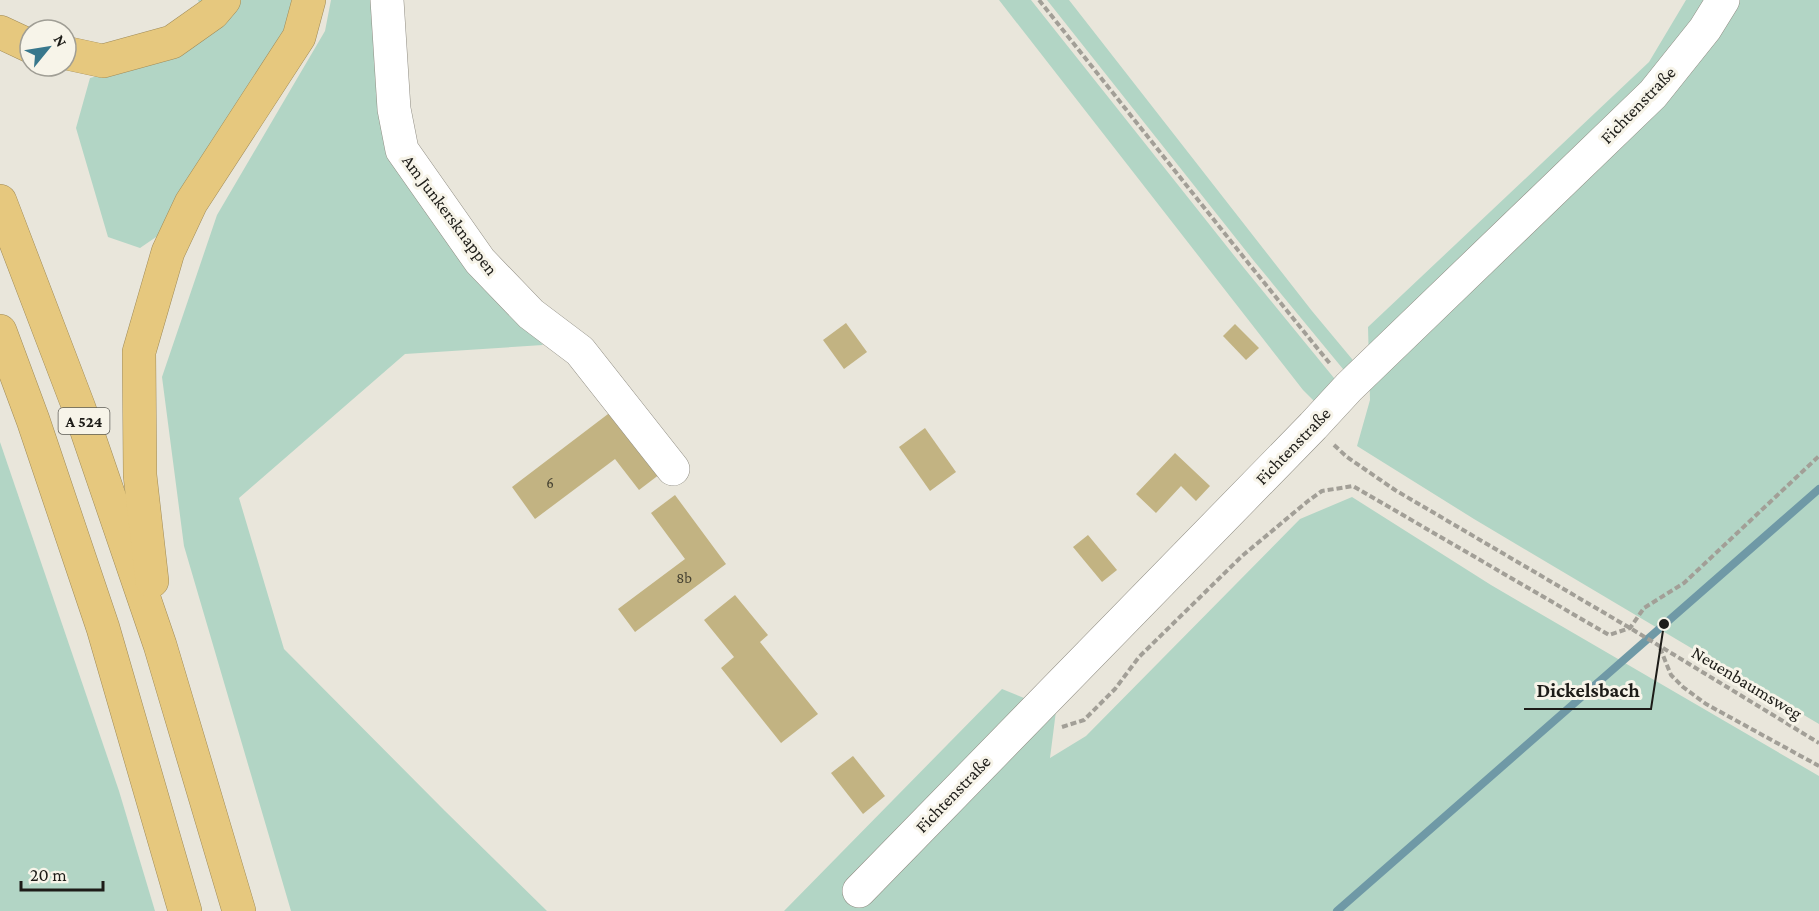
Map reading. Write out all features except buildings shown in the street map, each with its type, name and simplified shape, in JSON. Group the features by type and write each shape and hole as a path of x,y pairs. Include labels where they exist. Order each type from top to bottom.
{"highway":[{"path":"78,56 103,61 171,42 213,13 224,0"},
{"path":"160,645 140,475 139,352 168,252 191,203 299,37 309,0"},
{"path":"0,32 18,40"},
{"name":"A 524","path":"0,201 79,408 160,645 239,911"},
{"name":"A 524","path":"0,332 33,420 103,628 185,911"}],"street":[{"name":"Am Junkersknappen","path":"387,0 394,109 402,150 480,261 531,314 580,351 673,469"},
{"name":"Fichtenstraße","path":"859,891 1349,387 1653,94 1705,29 1723,0"}],"path":[{"path":"1039,0 1323,355"},
{"name":"Neuenbaumsweg","path":"1313,426 1347,457 1395,490 1630,628 1819,743"},
{"path":"1024,720 1051,730 1084,720 1115,689 1139,657 1242,556 1322,491 1353,486 1609,635 1630,628 1644,608 1684,583 1819,456"},
{"path":"1660,647 1671,675 1683,687 1706,704 1819,765"}],"green space":[{"path":"198,0 300,0 290,35 159,235 140,248 108,237 76,128 90,78 182,53 212,34"},
{"path":"331,0 379,0 388,149 464,253 543,345 405,354 239,498 284,649 547,911 291,911 184,546 162,377 217,215 325,31"},
{"path":"999,0 1031,0 1334,378 1334,388 1320,407 1303,390"},
{"path":"1047,0 1069,0 1312,311 1357,365 1351,370 1343,369 1254,261"},
{"path":"1686,0 1819,0 1819,724 1474,519 1357,446 1370,400 1368,327 1649,62"},
{"path":"0,442 119,791 155,911 0,911"},
{"path":"1352,497 1491,585 1819,776 1819,911 784,911 1002,689 1056,711 1050,758 1086,736 1300,519"}],"waterway":[{"path":"1337,911 1819,489"}],"place":[{"name":"Dickelsbach","path":"1664,624"}]}
